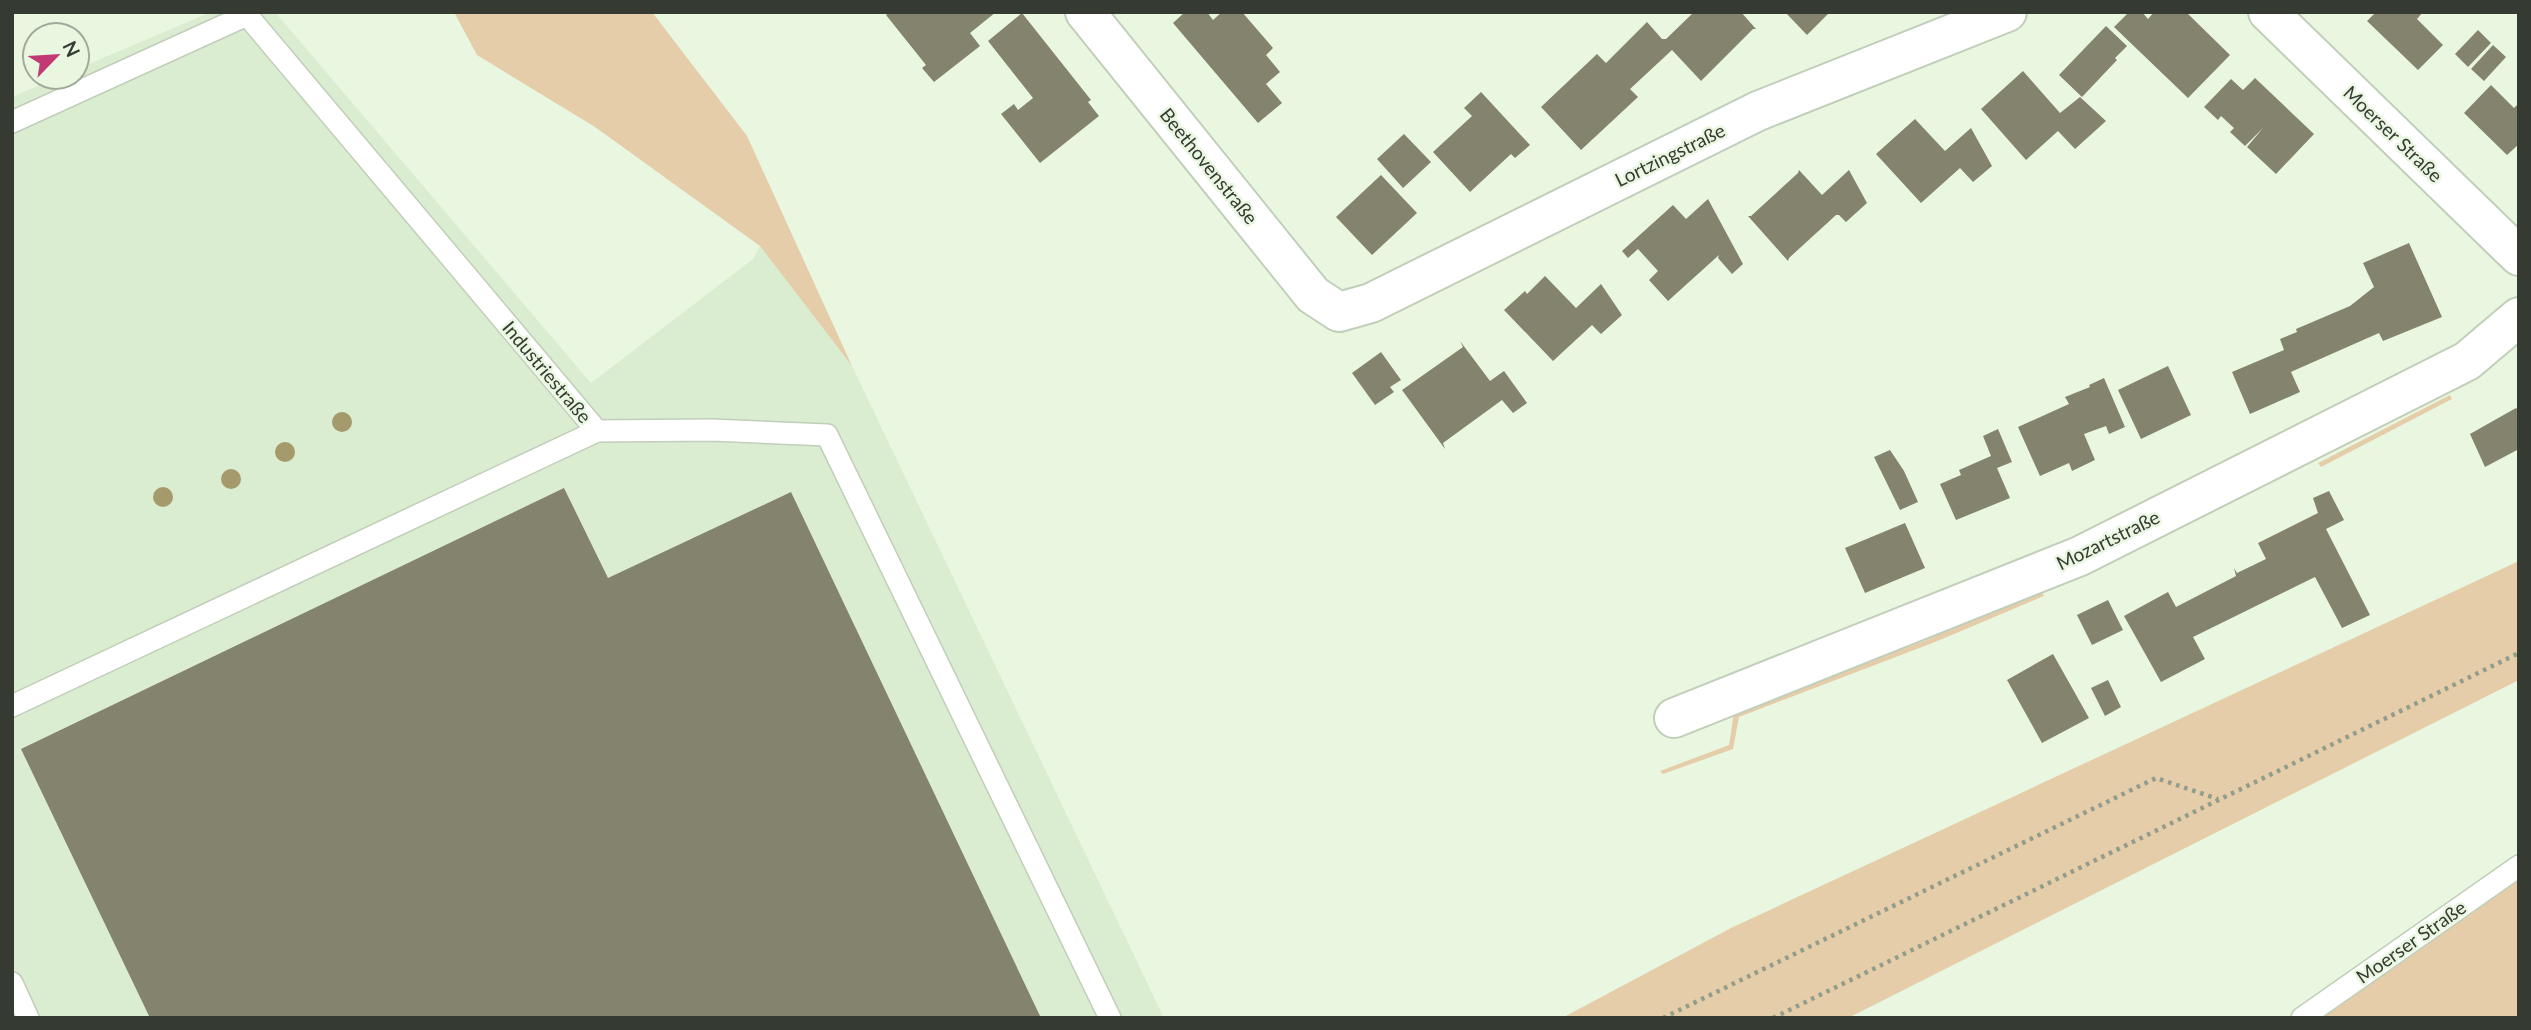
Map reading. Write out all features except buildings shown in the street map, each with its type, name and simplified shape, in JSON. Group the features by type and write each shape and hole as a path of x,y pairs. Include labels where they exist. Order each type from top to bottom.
{"street":[{"name":"Beethovenstraße","path":"1085,12 1313,295 1339,312"},
{"name":"Lortzingstraße","path":"1339,312 1371,303 1758,111 2007,12"},
{"name":"Moerser Straße","path":"2268,12 2519,257"},
{"name":"Mozartstraße","path":"1674,718 2080,556 2467,360 2519,317"}],"lane":[{"name":"Industriestraße","path":"12,121 247,15 597,431 12,706"},
{"path":"597,431 712,430 827,435 1110,1018"},
{"name":"Moerser Straße","path":"2302,1018 2519,866"},
{"path":"12,984 28,1018"}],"path":[{"path":"1773,1018 2519,653"},
{"path":"1663,1018 2156,778 2218,800"}],"shaded area":[{"path":"211,12 275,12 591,383 753,259 760,246 852,366 1164,1018 12,1018 12,97 26,91 91,91 91,63"},
{"path":"454,12 652,12 747,136 852,366 760,246 595,127 477,55"},
{"path":"2450,395 2452,399 2321,467 2318,463"},
{"path":"2519,561 2519,680 1848,1018 1562,1018 1731,928"},
{"path":"2041,590 2044,596 1935,642 1739,717 1733,749 1663,774 1660,771 1729,745 1734,713 1924,641"},
{"path":"2519,867 2519,1018 2302,1018"}]}
